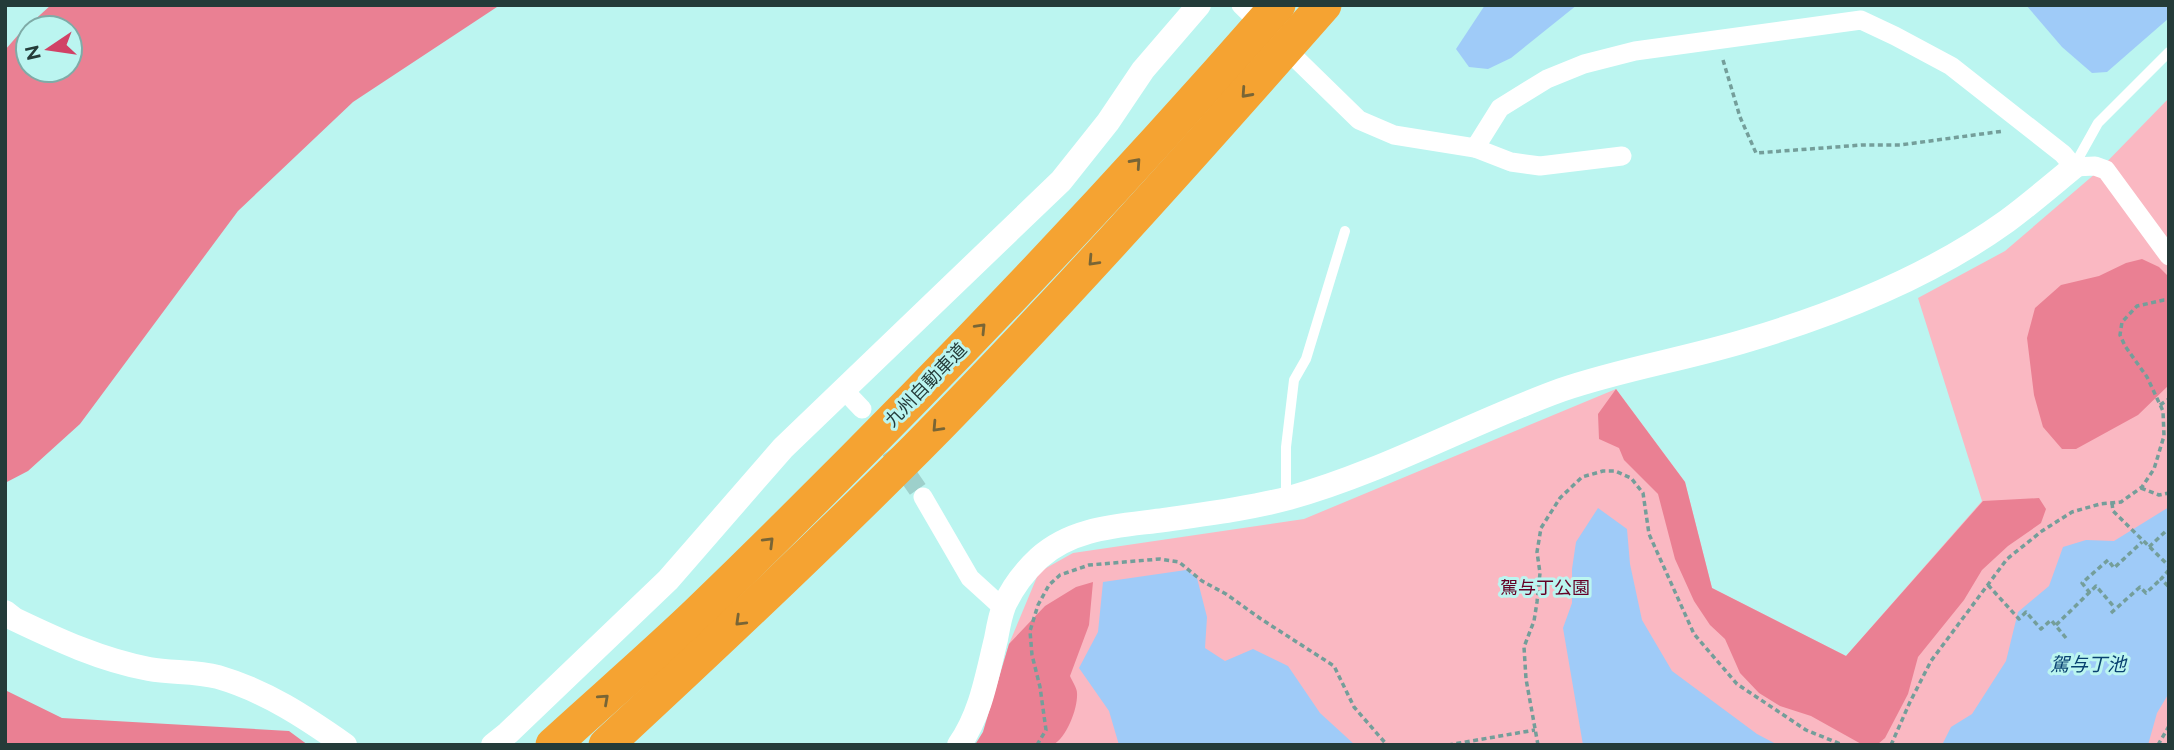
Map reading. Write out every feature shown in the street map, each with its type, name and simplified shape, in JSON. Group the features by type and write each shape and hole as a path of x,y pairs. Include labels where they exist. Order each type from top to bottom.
{"highway":[{"name":"九州自動車道","path":"553,745 696,614 892,421 1087,216 1278,5"},
{"name":"九州自動車道","path":"606,745 718,642 916,448 1112,242 1324,5"}],"street":[{"path":"493,745 667,580 783,448 1061,181 1108,121 1143,70 1199,5"},
{"path":"1241,5 1359,120 1394,135 1475,148 1511,162 1540,166 1622,156"},
{"path":"1475,148 1500,108 1547,79 1584,64 1635,51 1861,20 1951,66 2063,155 2074,167"},
{"path":"959,745 970,730 985,683 1003,608 1022,574 1042,555 1065,540 1095,529 1213,513 1286,499 1330,485 1558,391 1614,373 1744,341 1821,317 1885,291 1943,262 2007,221 2074,167 2095,166 2106,170 2169,256"},
{"path":"843,389 862,409"},
{"path":"923,497 970,578 1003,608"},
{"path":"5,612 14,619 97,656 150,669 216,676 269,696 345,745"}],"lane":[{"path":"2074,167 2098,122 2169,52"},
{"path":"1286,499 1286,447 1294,380 1306,359 1345,231"}],"path":[{"path":"1716,41 1740,117 1756,153 1862,145 1900,145 2011,131 2025,125"},
{"path":"1892,745 1909,702 1931,661 2007,559 2071,512 2121,502 2140,488 2154,470 2164,436 2163,411 2147,377 2124,346 2120,335 2122,322 2137,306 2169,300"},
{"path":"2160,405 2169,399"},
{"path":"1538,745 1526,679 1524,647 1534,621 1537,602 1540,573 1536,552 1541,528 1560,498 1582,477 1603,471 1615,471 1631,478 1643,493 1648,534 1694,634 1737,684 1807,730 1843,745"},
{"path":"2140,488 2158,495 2169,493"},
{"path":"2111,613 2140,587 2146,593 2169,568 2113,511 2112,502"},
{"path":"2149,547 2166,531"},
{"path":"2090,593 2082,583 2108,561 2114,568 2142,542"},
{"path":"1037,745 1046,730 1030,631 1038,605 1049,585 1060,575 1089,565 1160,559 1179,562 1202,581 1334,666 1354,707 1387,745"},
{"path":"2161,579 2169,587"},
{"path":"1987,585 2019,620 2026,612 2040,629 2051,620 2066,638"},
{"path":"2056,625 2096,586 2115,608"},
{"path":"2158,745 2169,726"},
{"path":"1448,745 1535,730"}],"green space":[{"name":"駕与丁公園","path":"2169,98 2169,745 975,745 983,732 1009,644 1039,572 1073,553 1304,519 1616,389 1685,482 1712,588 1846,656 1982,501 1918,298 2005,251 2096,173"}],"shaded area":[{"path":"51,5 500,5 353,102 238,211 80,424 28,471 5,483 5,50 14,40 14,84 84,84 84,14 41,14"},
{"path":"2142,259 2159,267 2169,277 2169,385 2138,415 2076,449 2062,449 2043,427 2034,395 2027,338 2035,308 2061,285 2099,276 2126,263"},
{"path":"1616,389 1685,482 1712,588 1846,656 1983,501 2039,498 2046,509 2041,523 2008,546 1982,570 1964,600 1918,657 1908,694 1885,738 1878,744 1863,745 1811,716 1780,706 1759,693 1740,673 1725,639 1710,625 1694,601 1675,559 1658,494 1624,460 1619,448 1599,439 1598,414"},
{"path":"1093,582 1089,625 1070,676 1077,691 1076,706 1063,736 1053,745 975,745 983,732 1009,644 1045,606 1076,587"},
{"path":"5,690 62,718 289,731 308,745 5,745"}],"water":[{"path":"1485,5 1577,5 1511,58 1488,69 1469,67 1456,49"},
{"path":"2026,5 2169,5 2169,18 2107,72 2092,73 2062,47"},
{"name":"駕与丁池","path":"2169,507 2169,693 2157,713 2148,745 1942,745 1951,727 1972,714 2006,661 2018,612 2049,586 2063,547 2086,540 2114,541"},
{"path":"1598,508 1627,529 1630,564 1642,620 1672,671 1757,734 1778,745 1583,745 1563,628 1572,603 1572,569 1576,542"},
{"path":"1186,570 1197,578 1207,617 1205,648 1225,661 1253,649 1288,666 1320,713 1355,745 1119,745 1109,711 1079,668 1098,632 1103,582"}],"tunnel":[{"path":"874,426 923,497"}]}
